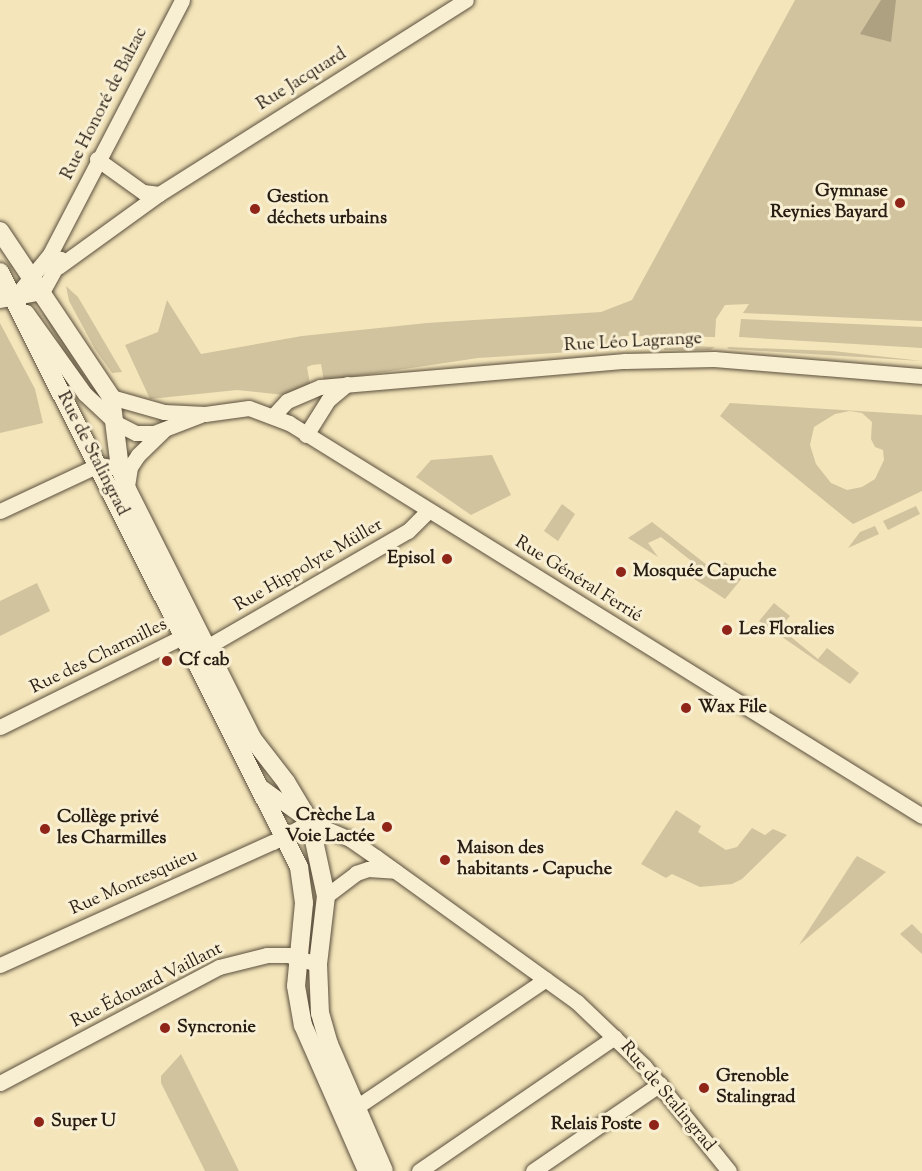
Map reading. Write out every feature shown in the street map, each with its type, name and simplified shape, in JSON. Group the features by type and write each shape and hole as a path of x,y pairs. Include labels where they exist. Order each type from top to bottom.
{"street":[{"name":"Rue Honoré de Balzac","path":"37,286 97,159 182,0"},
{"name":"Rue Jacquard","path":"58,267 88,242 159,194 466,0"},
{"path":"97,159 143,192 159,194"},
{"name":"Rue Honoré de Balzac","path":"37,286 58,267 65,227"},
{"name":"Rue de Stalingrad","path":"0,231 111,397 120,468 127,489 190,633"},
{"name":"Rue de Stalingrad","path":"0,272 7,299 200,651 252,738 286,782 310,822"},
{"path":"7,299 37,286"},
{"name":"Rue Général Ferrié","path":"7,299 60,355 85,394 116,423 136,433 163,431 205,414"},
{"name":"Rue Léo Lagrange","path":"273,416 287,401 307,390 347,384 687,358 922,376"},
{"path":"306,435 328,400 347,384"},
{"name":"Rue Général Ferrié","path":"111,397 146,410 205,414 249,408 273,416 922,816"},
{"name":"Rue de Stalingrad","path":"127,489 130,467 163,431"},
{"path":"0,511 98,465 120,468"},
{"name":"Rue Hippolyte Müller","path":"200,651 408,531 427,512"},
{"name":"Rue des Charmilles","path":"0,727 190,633"},
{"name":"Rue de Stalingrad","path":"200,651 260,786 310,822 350,839 546,979 615,1037 660,1084 729,1171"},
{"path":"260,786 301,875 304,903 296,986 303,1025 367,1171"},
{"path":"310,822 326,896 318,964 320,1013 329,1044 384,1171"},
{"name":"Rue Montesquieu","path":"0,965 284,836 310,822"},
{"path":"326,896 356,873 368,869 396,871"},
{"name":"Rue Édouard Vaillant","path":"0,1083 219,967 267,955 297,957 318,964"},
{"path":"355,1108 546,979"},
{"path":"419,1171 615,1037"},
{"path":"533,1171 660,1084"}],"shaded area":[{"path":"795,0 922,0 922,321 743,313 749,304 725,305 716,319 715,337 623,336 616,349 478,358 324,381 321,364 307,367 310,384 284,395 237,390 150,399 125,345 158,332 167,300 201,354 302,336 427,323 601,312 632,300"},
{"path":"881,0 896,0 891,42 860,34"},
{"path":"66,286 78,297 122,372 112,373 95,349 69,301"},
{"path":"43,314 49,316 84,377 76,373"},
{"path":"741,319 922,327 922,348 739,337"},
{"path":"0,323 35,389 43,423 0,433"},
{"path":"664,347 715,347 710,350 664,350"},
{"path":"727,347 833,351 922,361 729,349"},
{"path":"730,403 922,415 922,491 853,524 720,416","holes":["850,411 862,413 872,422 871,439 875,447 883,450 884,460 875,479 862,487 847,490 831,483 816,464 810,445 814,427 835,414"]},
{"path":"492,455 511,495 471,515 416,477 431,460"},
{"path":"562,504 575,514 558,541 544,531"},
{"path":"916,506 920,514 888,530 883,521"},
{"path":"652,522 716,572 725,562 743,577 725,599 679,569 689,571 694,563 661,537 648,543 658,557 628,538"},
{"path":"875,526 879,534 848,548 860,532"},
{"path":"37,583 50,611 0,636 0,601"},
{"path":"774,603 790,616 780,628 818,659 827,648 859,673 850,684 759,621"},
{"path":"676,810 701,826 698,832 726,850 737,847 752,828 765,835 773,829 787,835 742,879 732,884 700,887 672,874 666,878 641,864"},
{"path":"857,856 886,872 799,945 854,860"},
{"path":"912,924 922,934 922,954 900,934"},
{"path":"181,1054 239,1171 205,1171 161,1083 161,1076"}],"place":[{"name":"Gymnase Reynies Bayard","path":"900,203"},
{"name":"Gestion déchets urbains","path":"255,209"},
{"name":"Episol","path":"447,559"},
{"name":"Mosquée Capuche","path":"621,572"},
{"name":"Les Floralies","path":"727,630"},
{"name":"Cf cab","path":"167,661"},
{"name":"Wax File","path":"686,708"},
{"name":"Crèche La Voie Lactée","path":"387,827"},
{"name":"Collège privé les Charmilles","path":"45,829"},
{"name":"Maison des habitants - Capuche","path":"445,860"},
{"name":"Syncronie","path":"165,1028"},
{"name":"Grenoble Stalingrad","path":"704,1088"},
{"name":"Super U","path":"39,1122"},
{"name":"Relais Poste","path":"654,1125"}]}
